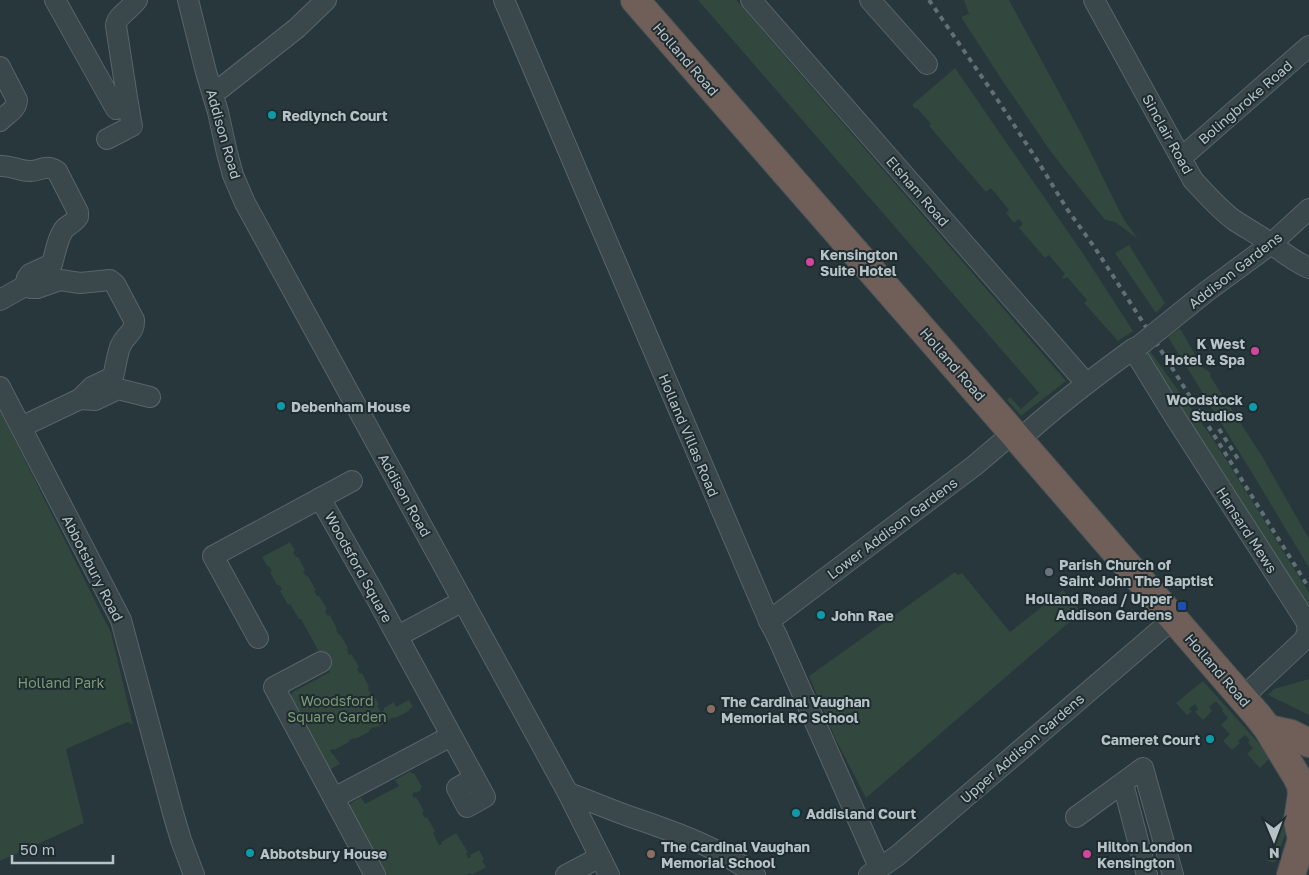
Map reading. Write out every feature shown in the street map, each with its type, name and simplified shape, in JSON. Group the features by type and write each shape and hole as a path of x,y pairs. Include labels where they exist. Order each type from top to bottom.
{"highway":[{"name":"Holland Road","path":"635,0 1016,437 1268,730 1301,785 1302,794 1298,820 1305,831"},
{"path":"1268,730 1291,734 1309,743"},
{"path":"1291,875 1305,831"}],"street":[{"path":"55,0 116,109 128,104"},
{"path":"107,138 132,126 116,20 137,0"},
{"name":"Addison Road","path":"188,0 231,168 245,203 568,792 609,875"},
{"path":"212,90 221,88 298,28 326,0"},
{"name":"Holland Villas Road","path":"504,0 768,622 777,636 874,871"},
{"name":"Elsham Road","path":"751,0 1086,383"},
{"path":"870,0 928,64"},
{"name":"Sinclair Road","path":"1094,0 1193,180 1212,201 1233,219 1282,253 1309,268"},
{"name":"Bolingbroke Road","path":"1181,157 1309,46"},
{"path":"0,67 17,100 14,110 0,121"},
{"path":"0,166 28,171 51,167 57,171 78,212 78,217 60,235 56,272"},
{"name":"Addison Gardens","path":"1160,329 1271,244 1309,208"},
{"path":"0,300 25,286 30,274 56,272 80,282 110,280 115,284 134,320 132,330 120,345 115,383"},
{"name":"Lower Addison Gardens","path":"768,622 974,466 1016,437 1160,329"},
{"name":"Hansard Mews","path":"1136,348 1173,414 1306,621 1308,629 1305,638 1242,698"},
{"path":"21,427 80,399 92,387 115,383 150,397"},
{"name":"Abbotsbury Road","path":"0,387 121,620 172,813 194,875"},
{"name":"Woodsford Square","path":"258,638 213,556 352,481"},
{"name":"Woodsford Square","path":"320,498 398,636 474,778"},
{"name":"Woodsford Square","path":"398,636 463,601"},
{"name":"Upper Addison Gardens","path":"874,871 897,856 1173,619"},
{"path":"321,662 274,688 375,875"},
{"path":"334,798 451,736"},
{"path":"1076,818 1143,768 1173,875"},
{"path":"1123,784 1147,875"},
{"path":"568,792 684,836 720,853 755,875"},
{"path":"566,875 600,857"}],"green space":[{"path":"698,0 736,0 1066,381 1021,416 1007,400 1010,397 1021,409 1039,393"},
{"path":"964,0 1009,0 1082,135 1123,218 1138,239 1115,222 1105,220 1051,152 961,17 969,14"},
{"path":"955,68 1084,255 1133,331 1118,341 1084,303 1087,300 1067,277 1064,279 1062,277 1065,274 1049,255 1045,258 1019,228 1023,224 1019,219 1014,223 1006,213 1009,210 991,188 986,192 929,126 931,124 912,105"},
{"path":"1129,245 1165,303 1156,313 1115,253"},
{"path":"1180,328 1202,367 1211,373 1210,376 1262,456 1309,539 1309,568 1168,337"},
{"path":"1150,351 1211,436 1309,593 1309,609 1198,434 1141,357"},
{"name":"Holland Park","path":"0,410 111,633 133,725 128,722 125,723 66,749 84,823 0,861"},
{"name":"Woodsford Square Garden","path":"290,542 295,550 293,552 305,570 303,572 308,576 316,590 314,591 327,609 325,611 328,616 330,615 336,630 348,648 349,655 351,654 359,667 357,669 360,674 362,673 369,687 368,689 373,694 381,712 394,702 396,707 409,700 413,707 409,711 374,727 369,732 349,740 349,742 334,750 330,750 340,764 329,770 291,695 293,692 330,672 301,619 299,619 290,604 288,605 280,591 282,589 277,585 270,572 272,571 262,557"},
{"path":"955,572 958,575 962,573 1010,632 1063,590 1081,612 866,798 835,738 809,676"},
{"path":"1309,679 1309,715 1268,695 1274,689"},
{"path":"1203,681 1271,757 1260,768 1247,754 1253,748 1248,743 1250,740 1245,735 1232,750 1223,741 1230,734 1221,725 1228,718 1216,701 1209,707 1212,711 1203,720 1195,712 1198,709 1195,704 1189,709 1192,711 1187,715 1176,703"},
{"path":"411,771 422,787 421,790 412,794 414,798 416,797 424,811 422,813 425,818 427,817 435,831 433,833 439,845 456,833 468,852 466,854 468,858 479,850 486,867 472,875 470,873 466,875 385,875 349,807 361,797 365,804 399,786 395,780"},
{"path":"1285,810 1293,813 1275,863 1267,861"}],"railway":[{"path":"929,0 993,93 1067,209 1095,248 1309,588"},
{"path":"1219,429 1238,459"}],"place":[{"name":"Redlynch Court","path":"272,115"},
{"name":"Kensington Suite Hotel","path":"810,262"},
{"name":"K West Hotel & Spa","path":"1255,351"},
{"name":"Debenham House","path":"281,406"},
{"name":"Woodstock Studios","path":"1253,407"},
{"name":"Parish Church of Saint John The Baptist","path":"1049,572"},
{"name":"Holland Road / Upper Addison Gardens","path":"1182,606"},
{"name":"John Rae","path":"821,615"},
{"name":"The Cardinal Vaughan Memorial RC School","path":"711,709"},
{"name":"Cameret Court","path":"1210,739"},
{"name":"Addisland Court","path":"796,813"},
{"name":"Abbotsbury House","path":"250,853"},
{"name":"The Cardinal Vaughan Memorial School","path":"651,854"},
{"name":"Hilton London Kensington","path":"1087,854"}]}
